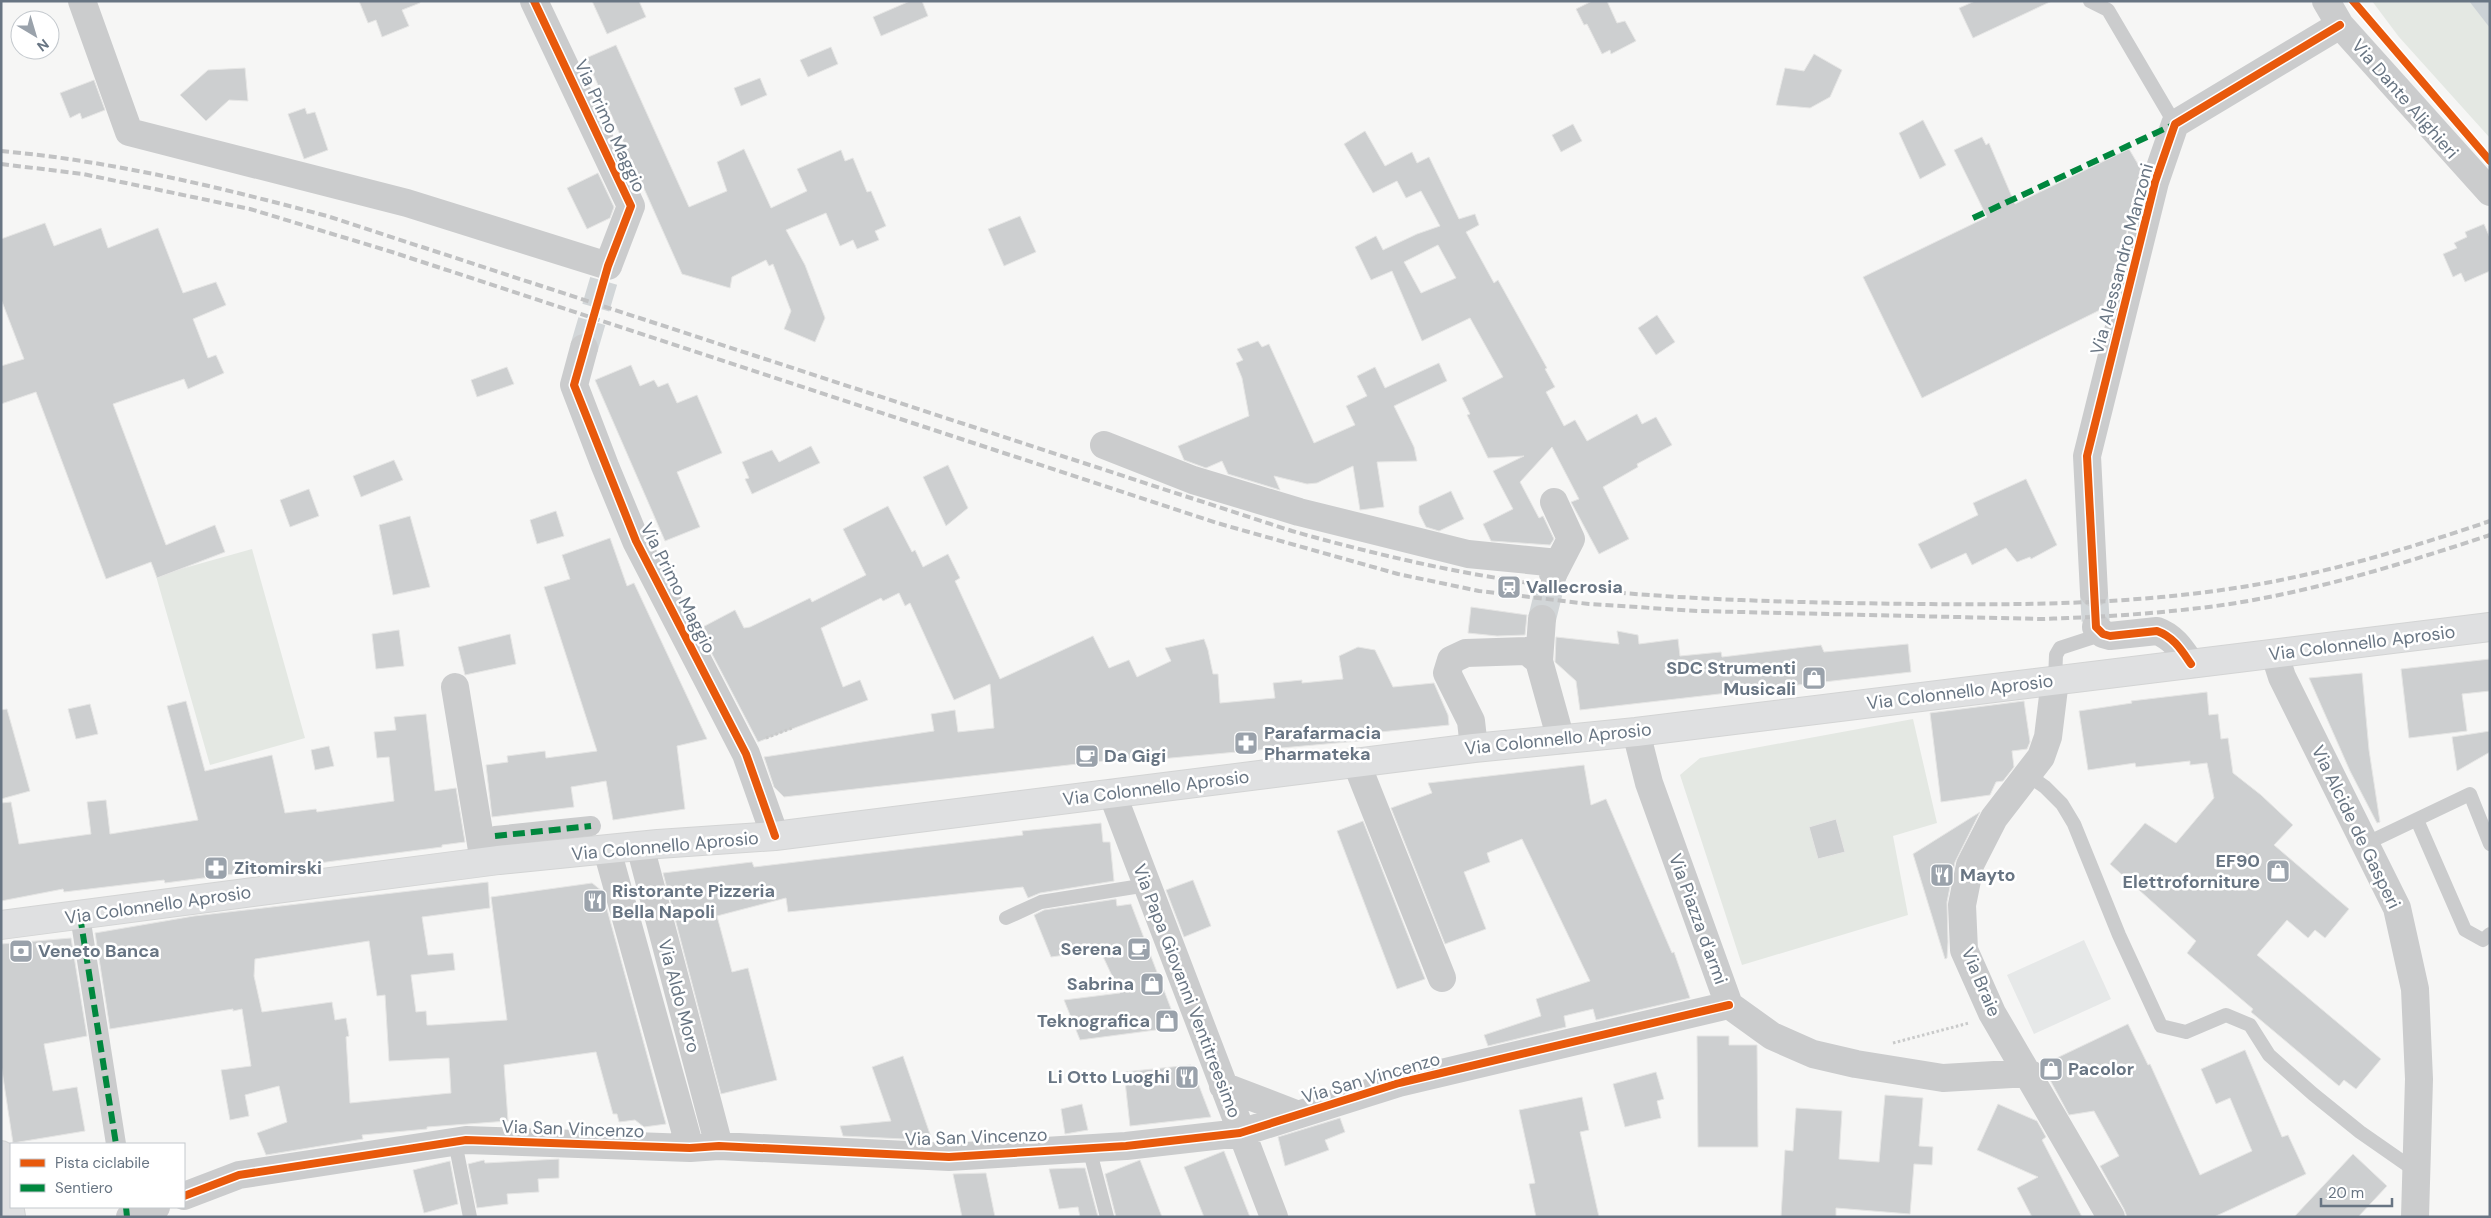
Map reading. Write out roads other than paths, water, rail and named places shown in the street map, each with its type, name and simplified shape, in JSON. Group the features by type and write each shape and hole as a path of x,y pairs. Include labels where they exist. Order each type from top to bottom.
{"main road":[{"name":"Via Colonnello Aprosio","path":"1,925 484,862 640,846 775,836 1356,762 1636,732 2490,627"},
{"path":"1,1155 11,1217"}],"street":[{"name":"Via Primo Maggio","path":"82,1 130,132 407,203 608,266 631,206 534,1"},
{"name":"Via Dante Alighieri","path":"2326,1 2340,25 2490,192"},
{"path":"2175,124 2340,25"},
{"name":"Via Alessandro Manzoni","path":"2094,593 2087,456 2155,182 2175,124"},
{"name":"Via Primo Maggio","path":"584,348 574,385 605,466 636,541 746,754 775,836"},
{"path":"1104,445 1193,480 1298,512 1468,554 1555,568 1571,539 1554,502"},
{"path":"1542,619 1539,661 1561,740"},
{"path":"2099,630 2110,636 2157,631 2168,636 2191,664"},
{"path":"1474,748 1471,721 1447,673 1451,660 1466,653 1527,650 1539,661"},
{"name":"Via Alcide de Gasperi","path":"2275,654 2282,677 2397,908 2415,989 2419,1079 2415,1217"},
{"name":"Via Braie","path":"2055,680 2048,737 2041,757 1994,818 1970,865 1962,905 1964,950 1992,1013 2029,1073 2111,1217"},
{"path":"454,687 484,862"},
{"name":"Via Piazza d'armi","path":"1636,732 1648,783 1729,1006 1772,1036 1813,1054 1856,1064 1943,1078 2029,1073"},
{"path":"1356,762 1442,978"},
{"name":"Via Papa Giovanni Ventitreesimo","path":"1112,793 1222,1086 1274,1217"},
{"path":"495,836 591,826"},
{"name":"Via Aldo Moro","path":"640,846 719,1146"},
{"name":"Via Aldo Moro","path":"607,850 690,1148"},
{"path":"80,916 116,1143"},
{"name":"Via San Vincenzo","path":"185,1196 239,1175 466,1140 690,1148 719,1146 949,1157 1089,1148 1240,1133 1399,1083 1729,1006"},
{"path":"1222,1086 1296,1114"},
{"path":"128,1217 153,1208"}],"lane":[{"path":"2090,1 2108,10 2175,124"},
{"path":"2055,680 2056,656 2060,648 2099,630"},
{"path":"2028,775 2045,787 2062,804 2074,824 2119,935 2161,1026 2186,1032 2226,1015 2250,1025 2269,1055 2313,1094 2360,1132 2416,1171"},
{"path":"2365,844 2470,794 2490,844"},
{"path":"2417,820 2465,930 2483,940 2490,934"},
{"path":"1006,918 1041,902 1147,885"},
{"path":"455,1142 470,1217"},
{"path":"1089,1148 1107,1217"}],"tunnel":[{"path":"584,348 608,266"},
{"path":"1542,619 1553,574"},
{"path":"2094,593 2096,627"}],"railway":[{"path":"1,151 84,161 165,176 327,216 1292,531 1410,561 1530,583 1688,598 1847,603 2000,604 2153,598 2254,585 2314,573 2374,558 2490,521"},
{"path":"1,164 83,174 250,209 392,252 1217,523 1398,574 1479,591 1589,604 1698,611 2042,619 2089,617 2183,610 2263,598 2362,575 2490,535"}],"place":[{"name":"Vallecrosia","path":"1509,587"},
{"name":"SDC Strumenti Musicali","path":"1814,678"},
{"name":"Parafarmacia Pharmateka","path":"1246,743"},
{"name":"Da Gigi","path":"1087,756"},
{"name":"Zitomirski","path":"216,868"},
{"name":"EF90 Elettroforniture","path":"2278,871"},
{"name":"Mayto","path":"1942,875"},
{"name":"Ristorante Pizzeria Bella Napoli","path":"595,901"},
{"name":"Serena","path":"1139,949"},
{"name":"Veneto Banca","path":"21,951"},
{"name":"Sabrina","path":"1152,984"},
{"name":"Teknografica","path":"1167,1021"},
{"name":"Pacolor","path":"2051,1069"},
{"name":"Li Otto Luoghi","path":"1187,1077"}]}
